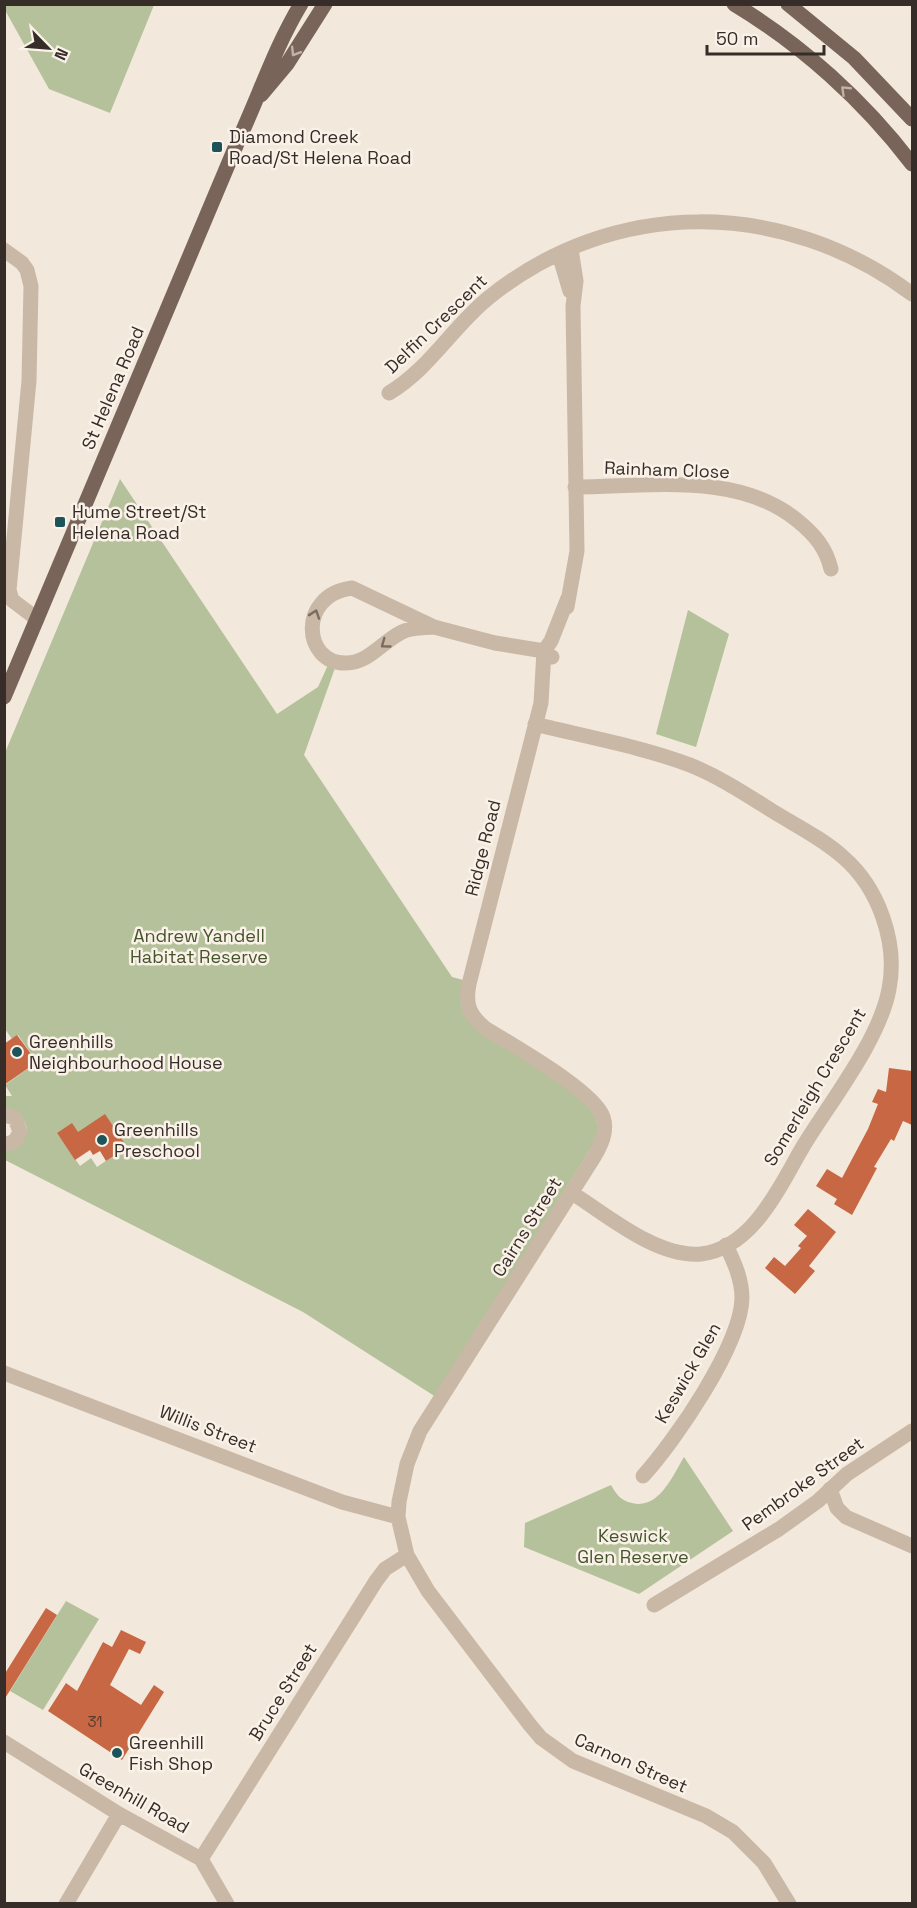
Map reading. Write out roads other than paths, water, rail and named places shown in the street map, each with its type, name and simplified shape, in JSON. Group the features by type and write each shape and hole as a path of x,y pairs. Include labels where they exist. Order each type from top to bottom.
{"main road":[{"name":"St Helena Road","path":"4,697 238,141 260,96 273,55 301,4"},
{"name":"St Helena Road","path":"260,96 287,64 325,4"},
{"path":"734,4 784,38 822,68 886,132 912,164"},
{"path":"788,4 854,58 912,119"}],"street":[{"name":"Delfin Crescent","path":"389,393 418,372 465,318 487,298 534,266 565,252 627,230 656,224 685,221 732,222 787,231 832,247 877,270 912,294"},
{"path":"4,250 27,270 31,298 30,381 9,590 12,600 37,620"},
{"name":"Ridge Road","path":"467,1003 469,984 535,724 550,680 546,656 563,633 577,551 573,306 565,252"},
{"name":"Rainham Close","path":"575,488 688,486 719,488 750,495 778,507 804,526 824,548 831,569"},
{"path":"434,627 409,629 363,659 345,663 336,662 321,650 313,636 312,620 319,604 328,595 352,588 368,593 434,627 546,656"},
{"name":"Somerleigh Crescent","path":"535,724 650,752 689,765 724,782 842,856 862,878 882,916 887,933 891,974 885,1004 875,1030 748,1230 726,1245 702,1254 669,1250 652,1243 572,1192"},
{"name":"Cairns Street","path":"398,1517 402,1482 420,1431 572,1192 604,1137 604,1123 599,1109 583,1092 479,1024 469,1012 467,1003"},
{"path":"4,1115 15,1119 20,1132 15,1141 4,1145"},
{"name":"Keswick Glen","path":"643,1476 667,1448 722,1360 736,1330 742,1289 726,1245"},
{"name":"Willis Street","path":"4,1373 342,1502 398,1517"},
{"name":"Pembroke Street","path":"654,1605 779,1529 847,1474 912,1431"},
{"path":"830,1489 837,1508 846,1517 912,1546"},
{"path":"398,1517 407,1555"},
{"name":"Bruce Street","path":"201,1859 376,1581 385,1569 407,1555"},
{"name":"Carnon Street","path":"407,1555 428,1591 542,1738 573,1761 706,1816 733,1832 764,1863 789,1904"},
{"name":"Greenhill Road","path":"4,1742 119,1814 201,1859"},
{"path":"66,1904 119,1814"},
{"path":"201,1859 226,1903"}],"place":[{"name":"Diamond Creek Road/St Helena Road","path":"217,147"},
{"name":"Hume Street/St Helena Road","path":"60,522"},
{"name":"Greenhills Neighbourhood House","path":"17,1052"},
{"name":"Greenhills Preschool","path":"102,1140"},
{"name":"Greenhill Fish Shop","path":"117,1753"}],"park label":[{"name":"Andrew Yandell Habitat Reserve","path":"199,946"},
{"name":"Keswick Glen Reserve","path":"633,1546"}]}
